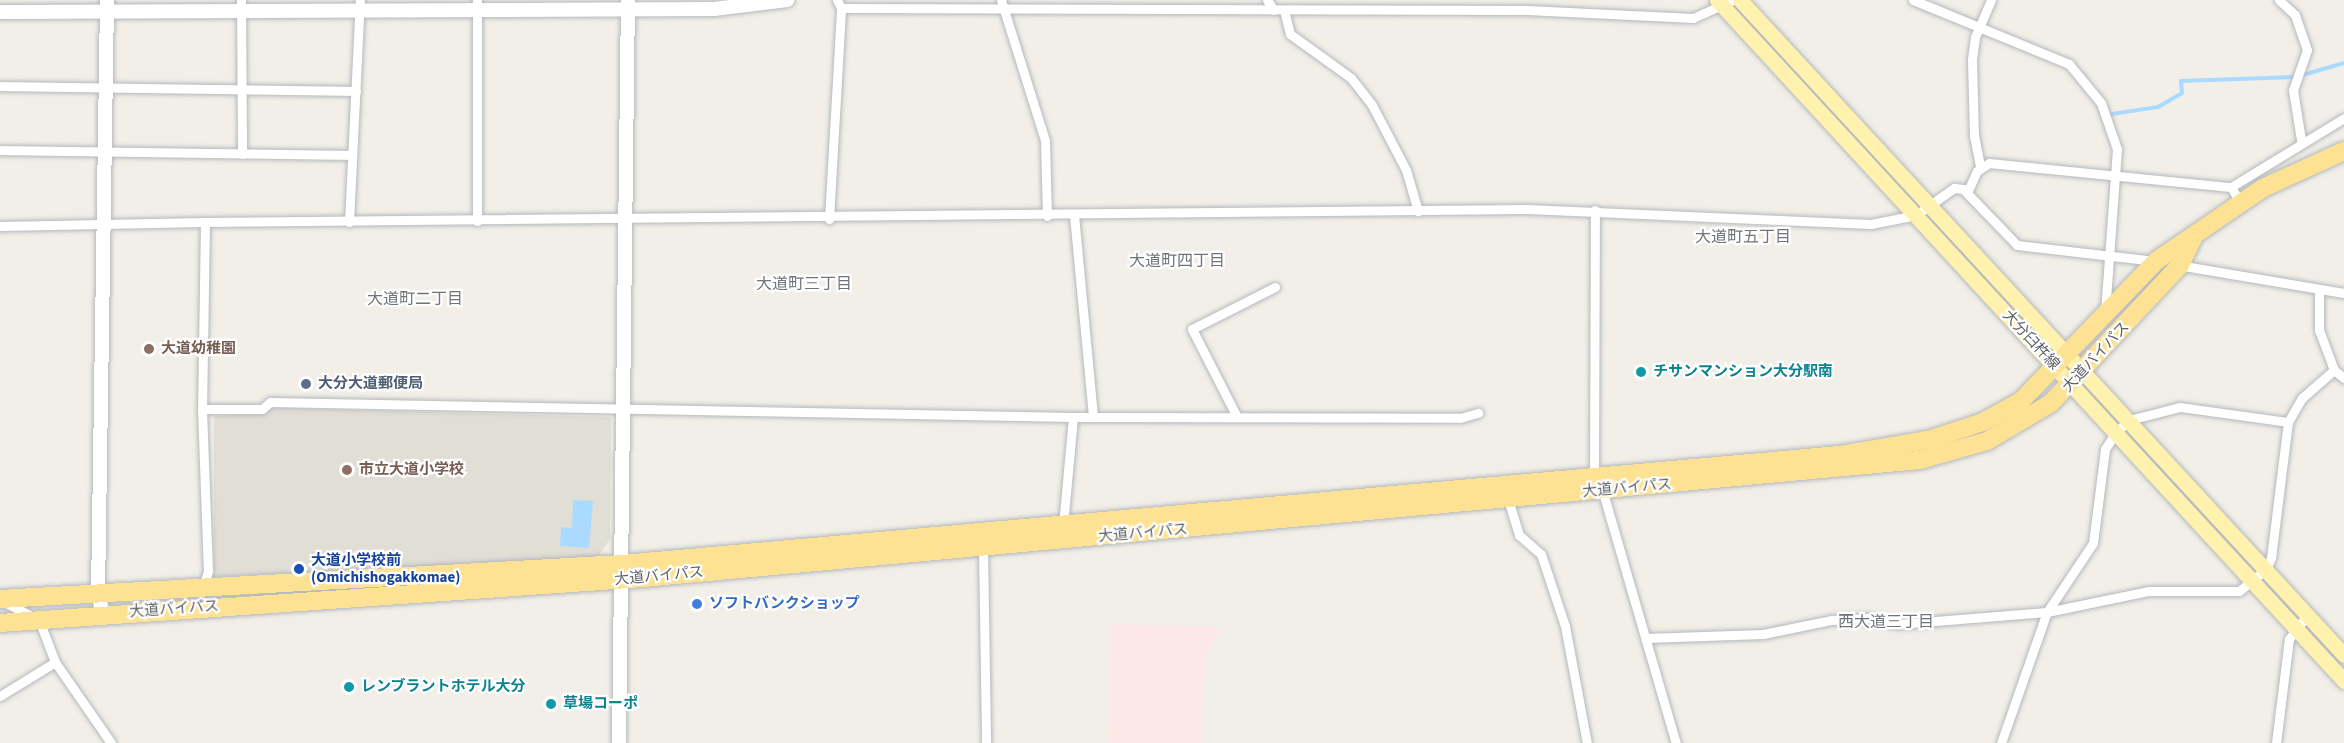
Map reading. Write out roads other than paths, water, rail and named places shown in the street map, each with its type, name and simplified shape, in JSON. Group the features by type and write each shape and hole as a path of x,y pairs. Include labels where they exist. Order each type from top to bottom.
{"highway":[{"name":"大道バイパス","path":"0,623 623,572 983,547 1508,499 1598,484 1839,455 1928,440 1991,418 2057,368 2156,261 2194,236 2236,195 2344,151"},
{"name":"大道バイパス","path":"0,600 203,588 623,572 1063,525 1598,484 1949,454 2009,431 2072,384 2180,265 2194,236"}],"main road":[{"name":"大分臼杵線","path":"1740,0 1931,203 2344,655"},
{"name":"大分臼杵線","path":"1724,2 1916,215 2344,681"}],"street":[{"path":"0,12 107,5 628,4 714,9 787,0"},
{"path":"1268,0 1279,10 1290,34 1351,78 1372,105 1406,170 1418,211"},
{"path":"1913,0 1978,29 2049,53 2086,81 2112,126 2114,175 2103,317"},
{"path":"1967,193 1980,166 1973,125 1978,29 1991,0"},
{"path":"2280,0 2295,15 2307,50 2293,90 2301,140"},
{"path":"829,219 839,4 1003,4 1279,10 1527,10 1693,18 1724,2"},
{"path":"477,4 477,221"},
{"path":"619,743 629,221 628,4"},
{"path":"1003,4 1045,140 1047,216"},
{"path":"103,614 98,594 106,227 107,5"},
{"path":"241,5 242,154"},
{"path":"348,222 360,5"},
{"path":"0,86 356,91"},
{"path":"1980,166 2114,175 2236,195 2301,140 2344,118"},
{"path":"0,150 352,155"},
{"path":"0,226 106,227 206,222 629,221 1595,210 1871,224 1916,215 1954,188 1967,193 2016,245 2156,261 2319,291 2344,293"},
{"path":"1595,210 1598,484 1676,743"},
{"path":"1074,215 1093,417"},
{"path":"203,588 208,571 202,409 206,222"},
{"path":"1237,417 1192,330 1275,287"},
{"path":"2319,291 2319,330 2334,370 2344,378"},
{"path":"1646,638 1763,634 1831,620 1869,618 1898,624 2047,612 2125,593 2239,591 2253,582 2266,569 2276,533 2288,422 2302,398 2334,370"},
{"path":"202,409 262,409 270,402 1073,417 1460,418 1478,413"},
{"path":"2001,743 2047,612 2093,543 2104,449 2116,432 2129,420 2180,407 2288,422"},
{"path":"1063,525 1073,417"},
{"path":"1508,499 1519,534 1540,554 1565,626 1587,743"},
{"path":"983,547 986,743"},
{"path":"0,600 39,620 55,662 111,743"},
{"path":"2276,743 2286,656 2295,627 2307,615"},
{"path":"0,696 55,662"}],"water":[{"path":"573,500 593,501 589,548 560,546 561,527 572,528"}],"waterway":[{"path":"2112,114 2158,107 2182,93 2181,81 2296,77 2344,63"}],"place":[{"name":"大道幼稚園","path":"149,349"},
{"name":"チサンマンション大分駅南","path":"1641,372"},
{"name":"大分大道郵便局","path":"306,384"},
{"name":"市立大道小学校","path":"347,470"},
{"name":"大道小学校前 (Omichishogakkomae)","path":"299,569"},
{"name":"ソフトバンクショップ","path":"697,604"},
{"name":"レンブラントホテル大分","path":"349,687"},
{"name":"草場コーポ","path":"551,704"}],"district":[{"name":"大道町五丁目","path":"1743,237"},
{"name":"大道町四丁目","path":"1177,261"},
{"name":"大道町三丁目","path":"804,284"},
{"name":"大道町二丁目","path":"415,299"},
{"name":"西大道三丁目","path":"1886,622"}]}
